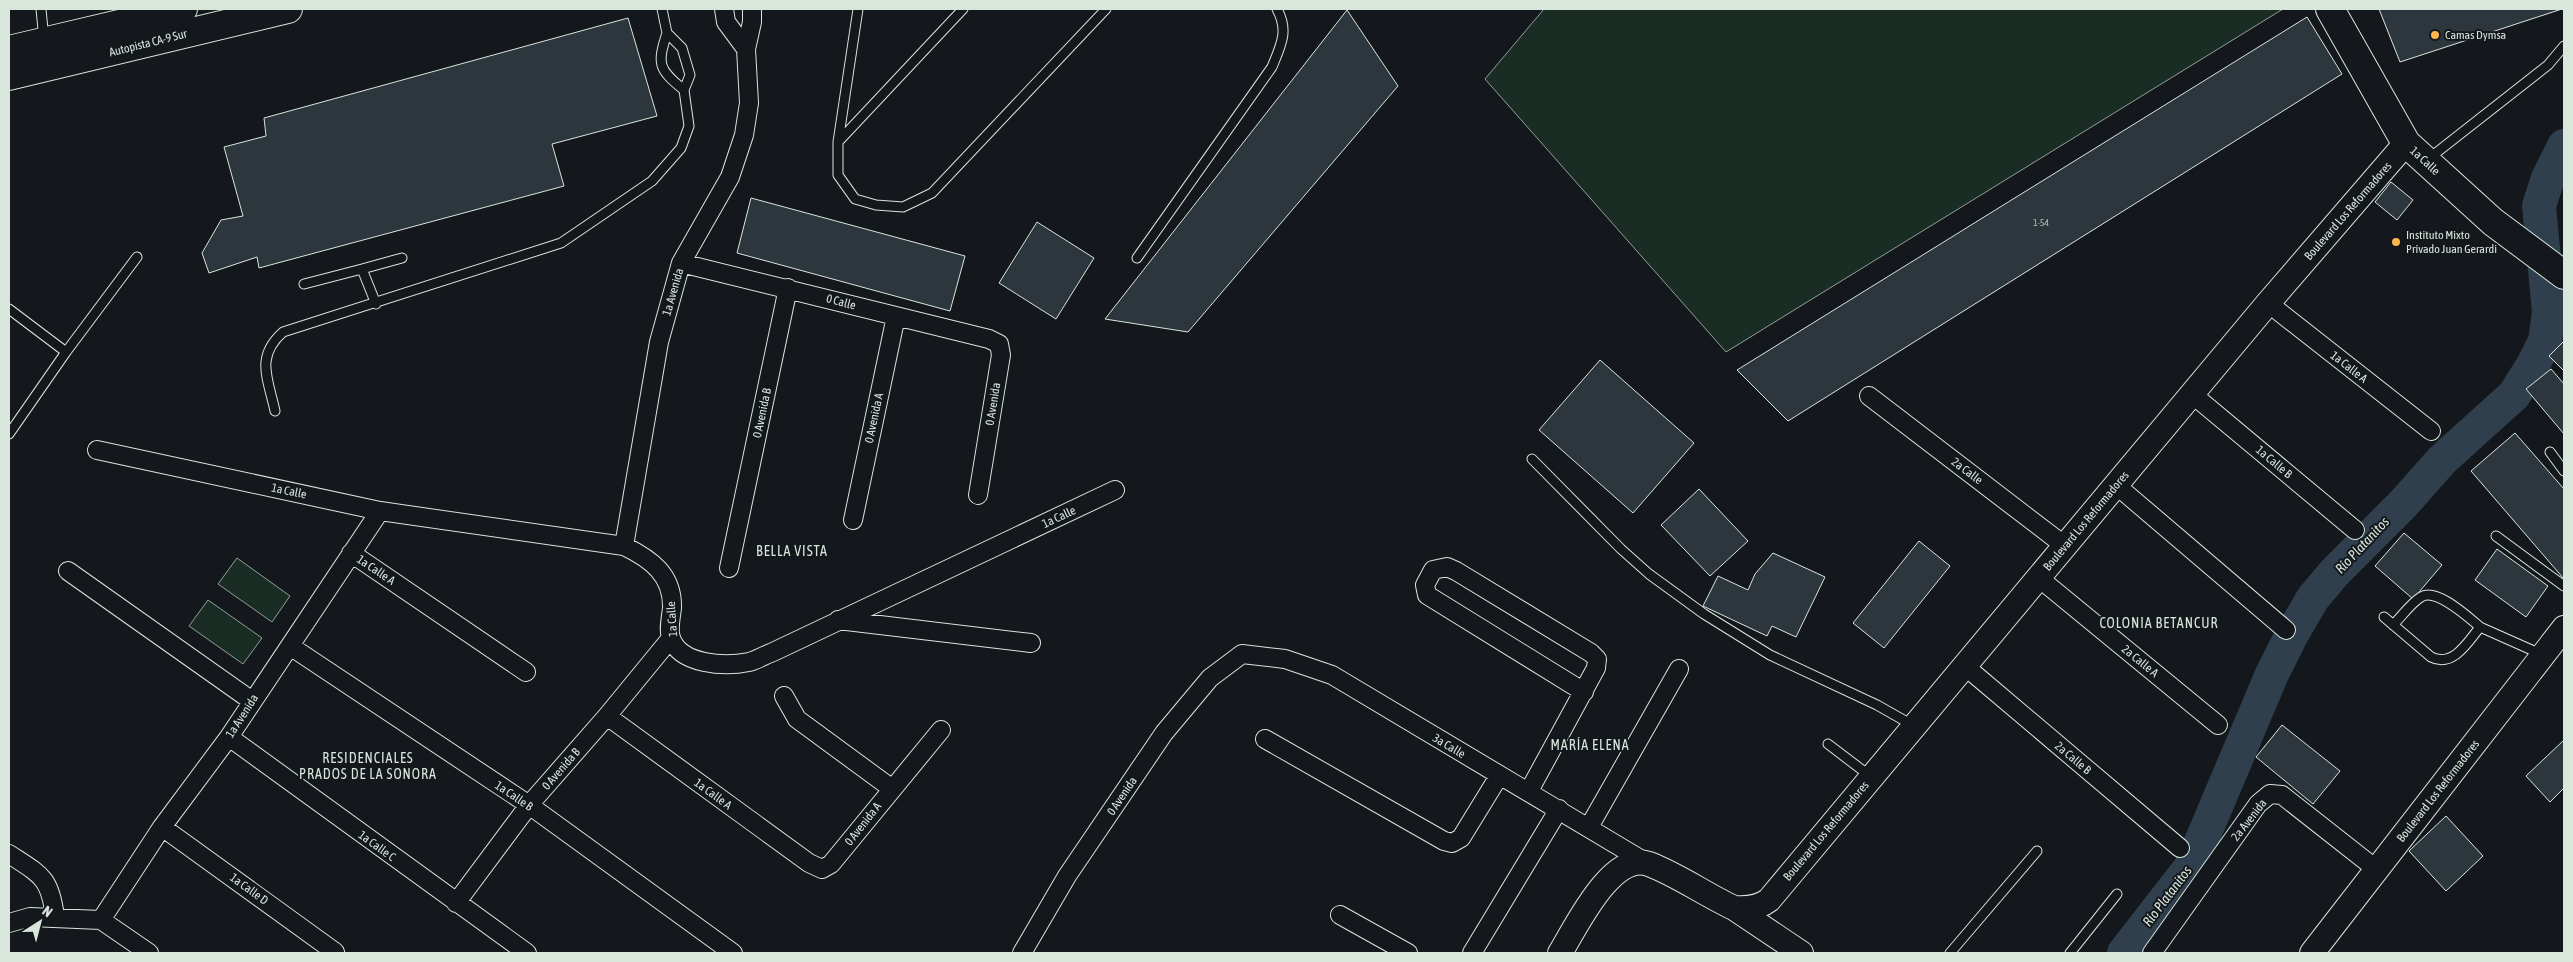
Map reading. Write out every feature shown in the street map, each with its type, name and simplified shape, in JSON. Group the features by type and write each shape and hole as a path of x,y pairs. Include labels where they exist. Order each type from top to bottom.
{"main road":[{"name":"Autopista CA-9 Sur","path":"9,50 183,9"},
{"name":"Autopista CA-9 Sur","path":"9,76 288,9"},
{"name":"1a Calle","path":"2330,9 2416,153 2493,222 2558,270"},
{"name":"Boulevard Los Reformadores","path":"1734,908 1745,909 1762,905 1769,900 1914,726 1966,667 2064,546 2268,303 2416,153"},
{"name":"Boulevard Los Reformadores","path":"2312,953 2564,628"},
{"path":"1560,953 1598,890 1615,872 1630,864 1647,863 1734,908 1801,953"},
{"path":"1769,900 1773,934"}],"street":[{"path":"724,9 726,22 746,49"},
{"name":"1a Avenida","path":"624,546 659,342 681,263 730,178 744,134 750,103 746,49 752,22 752,9"},
{"name":"0 Calle","path":"681,263 989,339 999,344"},
{"name":"0 Avenida B","path":"729,568 788,288"},
{"name":"1a Calle A","path":"2268,303 2431,431"},
{"name":"0 Avenida A","path":"853,520 896,316"},
{"name":"0 Avenida","path":"978,494 1001,355 999,344"},
{"name":"1a Calle B","path":"2192,394 2355,530"},
{"name":"2a Calle","path":"1869,396 2064,546"},
{"name":"1a Calle","path":"97,450 380,511 624,546 646,556 665,577 672,602 670,638 680,653 692,660 707,663 749,662 1115,490"},
{"path":"2116,485 2286,630"},
{"name":"1a Avenida","path":"101,920 162,826 228,737 380,511"},
{"name":"1a Calle A","path":"351,553 526,672"},
{"path":"1529,791 1584,692 1596,668 1597,659 1591,653 1456,571 1447,567 1434,570 1425,585 1427,596 1584,692"},
{"path":"68,571 252,701"},
{"name":"2a Calle A","path":"2039,578 2218,725"},
{"path":"838,620 1031,643"},
{"name":"0 Avenida B","path":"456,903 529,805 607,716 670,638"},
{"name":"1a Calle B","path":"290,646 529,805 732,953"},
{"name":"0 Avenida","path":"1022,953 1067,876 1164,733 1210,678 1242,654"},
{"name":"3a Calle","path":"1242,654 1285,659 1332,675 1647,863"},
{"name":"2a Calle B","path":"1966,667 2180,848"},
{"path":"1589,827 1679,669"},
{"path":"784,696 797,719 891,788"},
{"name":"1a Calle A","path":"607,716 809,863 822,869"},
{"name":"0 Avenida A","path":"822,869 831,864 891,788 941,730"},
{"name":"1a Calle C","path":"228,737 527,953"},
{"path":"1265,739 1444,841 1452,843 1461,838 1499,776"},
{"name":"2a Avenida","path":"2152,953 2258,804 2270,794 2282,794 2376,869"},
{"path":"1472,953 1559,810"},
{"name":"1a Calle D","path":"162,826 335,952"},
{"path":"9,854 44,879 52,892 55,917"},
{"path":"1340,916 1408,953"},
{"path":"9,923 30,917 101,920 149,953"}],"lane":[{"path":"42,9 44,42"},
{"path":"662,9 667,33 660,56 668,77 684,90"},
{"path":"858,9 838,142 838,175 855,199 876,205 903,207 932,193 1106,9"},
{"path":"838,142 963,9"},
{"path":"1137,258 1272,67 1282,44 1284,22 1277,9"},
{"path":"275,411 265,358 271,343 284,332 561,243 652,181 681,148 689,126 684,90 690,75 682,48 667,33"},
{"path":"2416,153 2548,65 2564,46"},
{"path":"9,434 66,352 137,257"},
{"path":"304,284 402,258"},
{"path":"362,269 376,304"},
{"path":"9,308 66,352"},
{"path":"2550,452 2564,471"},
{"path":"1532,459 1620,549 1649,574 1704,614 1770,655 1814,675 1914,726"},
{"path":"2496,536 2564,586"},
{"path":"2393,625 2421,597 2428,594 2438,596 2480,626 2543,656"},
{"path":"2384,617 2431,656 2440,661 2450,659 2480,626"},
{"path":"1828,744 1872,777"},
{"path":"1950,953 2037,850"},
{"path":"2070,953 2117,894"}],"green space":[{"path":"1544,9 2283,9 1726,352 1485,79"},
{"path":"237,558 290,596 272,622 218,584"},
{"path":"208,600 262,638 243,664 189,626"}],"building":[{"name":"Camas Dymsa","path":"2379,9 2562,9 2400,62"},
{"path":"1347,10 1398,86 1188,332 1105,319"},
{"path":"2307,17 2342,74 1788,421 1737,370"},
{"path":"628,18 657,116 552,144 564,186 259,268 257,257 209,273 202,253 221,220 243,216 224,147 266,136 264,118"},
{"path":"2391,182 2413,200 2397,220 2375,202"},
{"path":"751,198 965,256 950,311 737,253"},
{"path":"1037,222 1094,258 1056,319 999,283"},
{"path":"2564,341 2564,371 2549,356"},
{"path":"1600,360 1694,443 1633,513 1539,430"},
{"path":"2551,369 2564,384 2564,434 2526,389"},
{"path":"2515,433 2564,489 2564,579 2471,471"},
{"path":"1699,489 1748,541 1710,576 1661,525"},
{"path":"2404,533 2442,565 2413,599 2375,566"},
{"path":"1919,541 1950,566 1884,648 1853,623"},
{"path":"2497,549 2548,586 2526,617 2475,580"},
{"path":"1773,553 1825,577 1796,637 1772,626 1767,636 1703,606 1718,576 1748,590 1755,574"},
{"path":"2282,725 2340,771 2313,804 2256,757"},
{"path":"2564,740 2564,788 2550,802 2526,776"},
{"path":"2446,816 2483,856 2446,891 2409,851"}],"waterway":[{"name":"Río Platanitos","path":"2124,953 2190,868 2272,674 2313,598 2335,572 2403,504 2442,460 2514,395 2533,365 2545,341 2549,312 2539,206 2548,178 2564,146"}],"place":[{"name":"Camas Dymsa","path":"2435,35"},
{"name":"Instituto Mixto Privado Juan Gerardi","path":"2396,242"}],"district":[{"name":"BELLA VISTA","path":"792,551"},
{"name":"COLONIA BETANCUR","path":"2159,623"},
{"name":"MARÍA ELENA","path":"1590,745"},
{"name":"RESIDENCIALES PRADOS DE LA SONORA","path":"368,766"}]}
